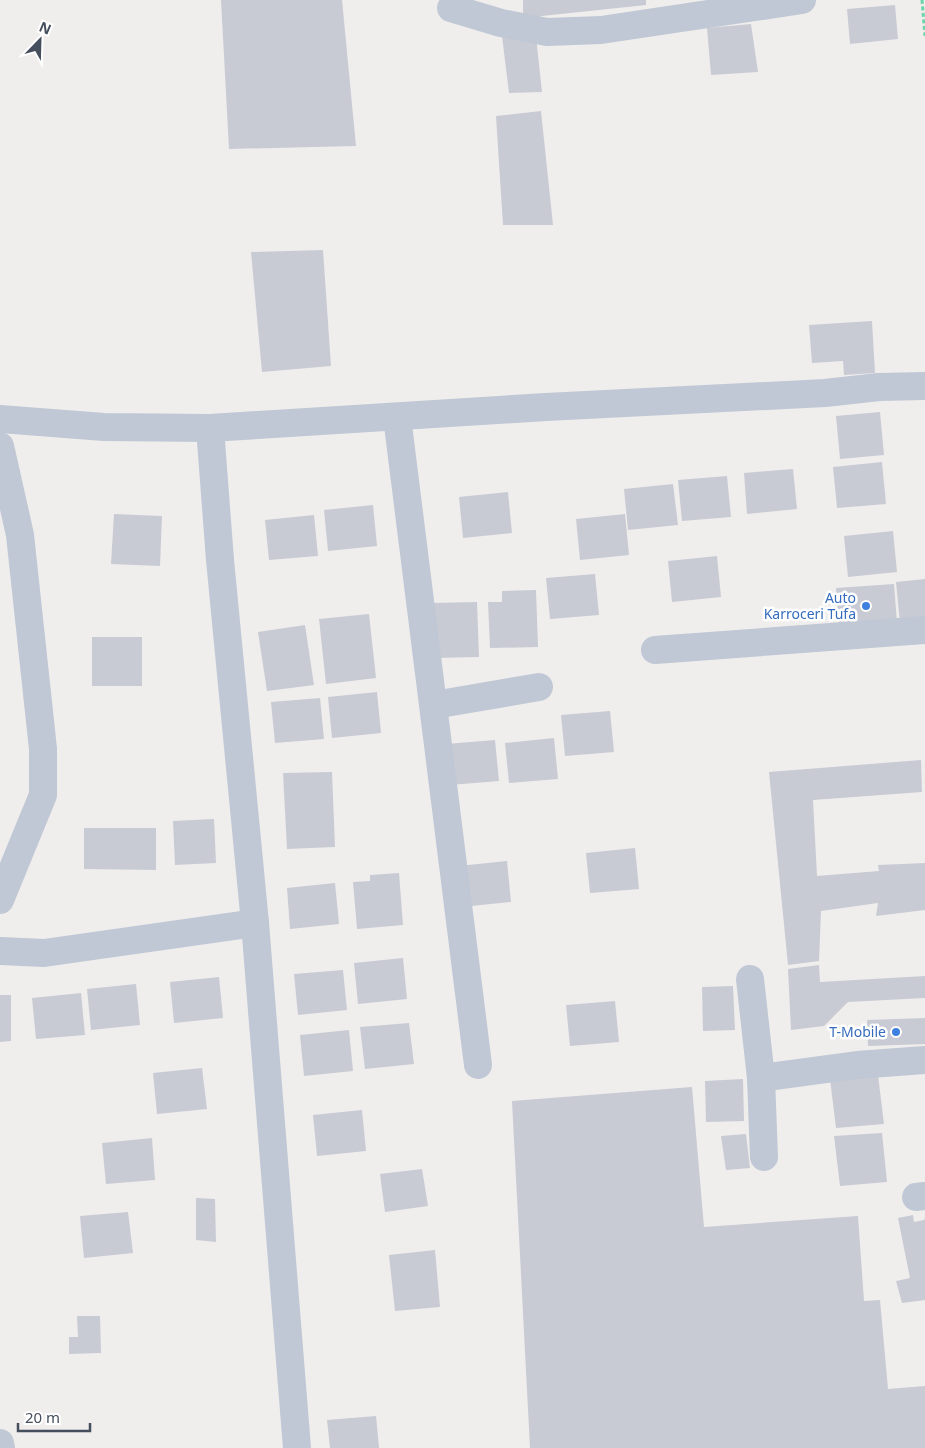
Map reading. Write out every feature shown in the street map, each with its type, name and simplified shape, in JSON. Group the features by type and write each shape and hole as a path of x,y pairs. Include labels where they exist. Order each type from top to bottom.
{"street":[{"path":"451,8 501,23 547,32 601,30 802,0"},
{"path":"0,419 104,427 210,428 546,407 825,393 879,387 925,386"},
{"path":"397,416 478,1066"},
{"path":"210,428 220,560 255,923 297,1448"},
{"path":"0,446 20,534 43,749 43,795 0,900"},
{"path":"655,650 925,630"},
{"path":"434,705 539,687"},
{"path":"0,951 44,953 255,923"},
{"path":"750,979 761,1078 764,1157"},
{"path":"761,1078 856,1065 925,1060"},
{"path":"0,1442 0,1448"}],"path":[{"path":"922,0 925,36"}],"building":[{"path":"221,0 342,0 356,146 229,149"},
{"path":"523,0 646,0 646,5 523,18"},
{"path":"895,5 898,39 850,44 847,9"},
{"path":"751,24 758,72 711,75 707,28"},
{"path":"502,36 536,37 542,92 509,93"},
{"path":"541,111 553,225 503,225 496,116"},
{"path":"323,250 331,366 262,372 251,252"},
{"path":"872,321 875,373 844,375 843,361 812,363 809,325"},
{"path":"880,412 884,455 840,459 836,416"},
{"path":"882,462 886,504 837,508 833,467"},
{"path":"793,469 797,509 747,514 744,473"},
{"path":"727,476 731,517 682,521 678,480"},
{"path":"673,484 678,525 628,530 624,489"},
{"path":"508,492 512,533 463,538 459,497"},
{"path":"373,505 377,546 328,551 324,510"},
{"path":"114,514 162,516 160,566 111,564"},
{"path":"625,514 629,555 580,560 576,519"},
{"path":"314,515 318,556 269,560 265,520"},
{"path":"893,531 897,572 848,577 844,536"},
{"path":"717,556 721,597 672,602 668,561"},
{"path":"595,574 599,615 550,619 546,578"},
{"path":"925,579 925,621 900,623 896,582"},
{"name":"Auto Karroceri Tufa","path":"894,584 897,623 839,627 836,588"},
{"path":"536,590 538,647 490,648 488,602 502,602 502,591"},
{"path":"477,602 479,657 433,658 431,603"},
{"path":"369,614 376,678 326,684 319,619"},
{"path":"305,625 314,685 267,691 258,632"},
{"path":"92,637 142,637 142,686 92,686"},
{"path":"377,692 381,733 332,738 328,697"},
{"path":"320,698 324,739 275,743 271,702"},
{"path":"610,711 614,752 565,756 561,715"},
{"path":"554,738 558,779 509,783 505,743"},
{"path":"495,740 499,781 450,785 446,744"},
{"path":"921,760 922,792 813,800 817,876 879,871 878,865 925,863 925,910 876,916 878,903 821,911 819,961 788,965 769,772"},
{"path":"332,772 335,847 287,849 283,773"},
{"path":"214,819 216,863 175,865 173,821"},
{"path":"84,828 156,828 156,870 84,869"},
{"path":"635,848 639,889 590,893 586,853"},
{"path":"507,861 511,902 462,907 458,866"},
{"path":"399,873 403,925 357,929 353,882 370,881 370,875"},
{"path":"335,883 339,924 290,929 287,888"},
{"path":"403,958 407,999 358,1004 354,963"},
{"path":"819,965 820,982 925,976 925,998 848,1002 824,1026 791,1030 788,969"},
{"path":"343,970 347,1010 298,1015 294,974"},
{"path":"219,977 223,1018 174,1023 170,982"},
{"path":"136,984 140,1025 91,1030 87,989"},
{"path":"733,986 735,1030 703,1031 702,987"},
{"path":"81,993 85,1035 36,1039 32,998"},
{"path":"0,995 11,995 11,1041 0,1042"},
{"path":"615,1001 619,1042 570,1046 566,1005"},
{"name":"T-Mobile","path":"925,1018 925,1044 868,1046 867,1020"},
{"path":"409,1023 414,1064 365,1069 360,1027"},
{"path":"349,1030 353,1071 304,1076 300,1035"},
{"path":"202,1068 207,1109 157,1114 153,1073"},
{"path":"878,1075 884,1124 836,1128 830,1079"},
{"path":"743,1079 744,1121 706,1122 705,1081"},
{"path":"692,1087 704,1227 858,1216 864,1301 880,1300 888,1389 925,1386 925,1448 530,1448 512,1101"},
{"path":"362,1110 366,1151 317,1156 313,1115"},
{"path":"882,1133 887,1182 840,1186 834,1136"},
{"path":"746,1134 750,1168 726,1170 721,1136"},
{"path":"152,1138 155,1180 106,1184 102,1143"},
{"path":"422,1169 428,1206 385,1212 380,1174"},
{"path":"196,1198 215,1199 216,1242 196,1240"},
{"path":"128,1212 133,1253 84,1258 80,1216"},
{"path":"913,1215 914,1222 924,1220 925,1218 925,1300 902,1303 896,1281 910,1278 898,1218"},
{"path":"435,1250 440,1307 395,1311 389,1255"},
{"path":"77,1316 100,1316 101,1353 69,1354 69,1337 78,1337"},
{"path":"376,1416 379,1448 330,1448 327,1420"}],"place":[{"name":"Auto Karroceri Tufa","path":"866,606"},
{"name":"T-Mobile","path":"896,1032"}]}
